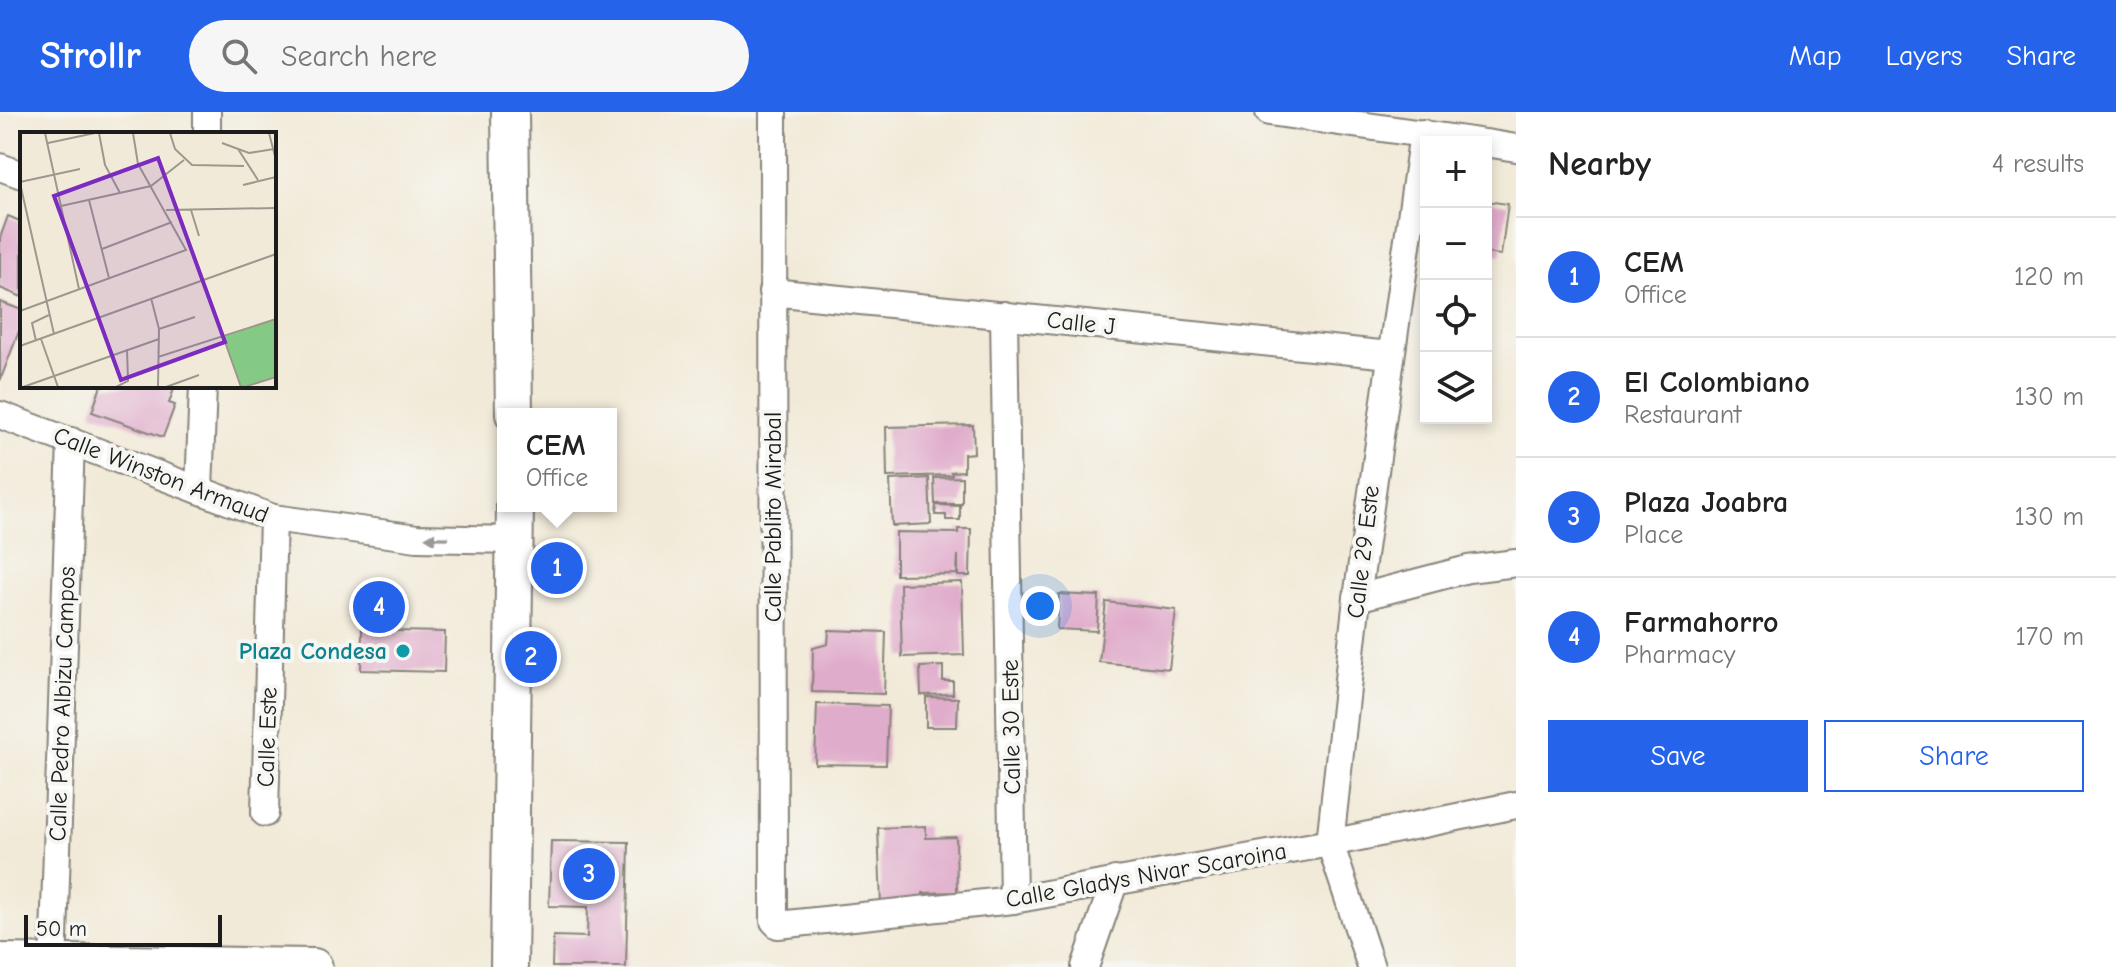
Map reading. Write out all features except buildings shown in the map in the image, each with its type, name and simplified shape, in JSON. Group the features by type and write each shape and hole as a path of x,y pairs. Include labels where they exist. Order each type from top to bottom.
{"street":[{"path":"510,112 514,408"},
{"name":"Calle Pablito Mirabal","path":"773,112 774,921"},
{"path":"1269,112 1442,136"},
{"name":"Calle 29 Este","path":"1371,967 1330,843 1357,598 1423,133"},
{"path":"1492,144 1516,148"},
{"path":"0,167 20,174"},
{"name":"Calle J","path":"772,292 1390,355"},
{"name":"Calle 30 Este","path":"1004,315 1013,900"},
{"path":"199,490 203,388"},
{"name":"Calle Winston Armaud","path":"0,415 273,518 417,538 515,523"},
{"name":"Calle Pedro Albizu Campos","path":"54,965 71,441"},
{"name":"Calle Este","path":"265,813 273,518"},
{"path":"509,967 515,523"},
{"path":"1357,598 1468,569 1516,563"},
{"name":"Calle Gladys Nivar Scaroina","path":"774,921 782,926 1013,900 1330,843 1516,805"},
{"path":"1085,967 1115,880"},
{"path":"0,962 314,967"}],"place":[{"name":"CEM","path":"557,568"},
{"name":"Farmahorro","path":"379,607"},
{"name":"Plaza Condesa","path":"403,651"},
{"name":"El Colombiano","path":"531,657"},
{"name":"Plaza Joabra","path":"589,874"}]}
